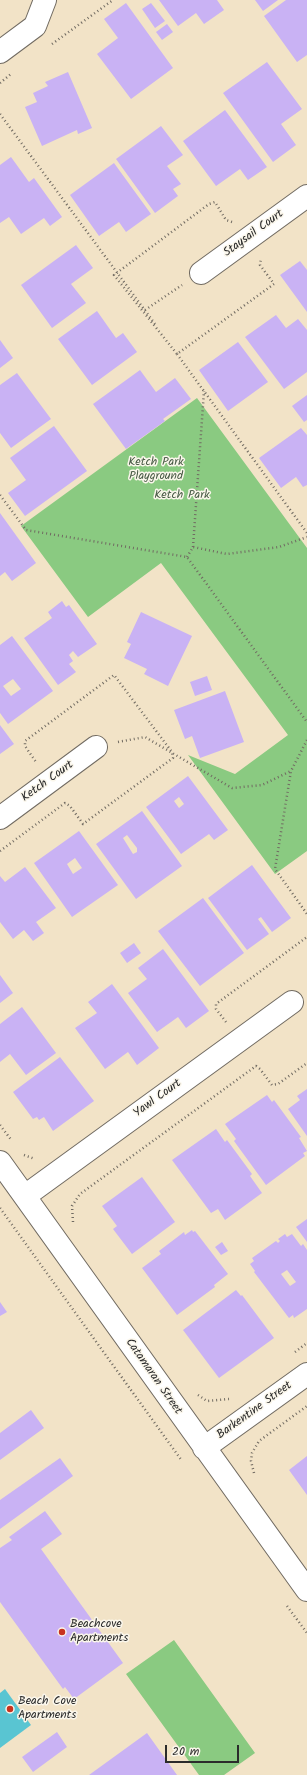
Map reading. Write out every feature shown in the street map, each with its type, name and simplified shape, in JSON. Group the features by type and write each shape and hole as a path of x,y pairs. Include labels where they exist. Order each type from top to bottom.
{"street":[{"path":"0,52 35,26 45,0"},
{"name":"Staysail Court","path":"201,273 307,196"},
{"name":"Ketch Court","path":"0,818 96,747"},
{"name":"Yawl Court","path":"25,1196 292,1002"},
{"name":"Catamaran Street","path":"0,1162 307,1590"},
{"name":"Barkentine Street","path":"204,1448 307,1374"}],"path":[{"path":"50,46 114,0"},
{"path":"0,83 12,73"},
{"path":"0,114 307,533"},
{"path":"145,310 201,273"},
{"path":"187,557 193,548 204,391"},
{"path":"0,495 26,530 187,557 307,722"},
{"path":"193,548 227,554 279,547 307,537"},
{"path":"96,747 145,737 232,788 262,785 291,771"},
{"path":"307,740 291,771 275,869 307,914"},
{"path":"228,1027 216,1009 216,1004 307,937"},
{"path":"73,1224 72,1206 80,1194 256,1066 272,1085 278,1084 307,1063"},
{"path":"0,1125 16,1145"},
{"path":"20,1150 24,1155 34,1159 42,1158"},
{"path":"0,1208 187,1467"},
{"path":"289,1356 307,1343"},
{"path":"196,1394 208,1401 227,1400 232,1397"},
{"path":"257,1478 251,1461 252,1453 259,1441 307,1406"},
{"path":"287,1605 307,1633"}],"green space":[{"name":"Ketch Park","path":"197,398 307,548 307,851 275,874 188,755 235,774 288,735 161,563 88,617 21,526"},
{"path":"174,1640 255,1753 224,1775 199,1775 126,1674"}],"water":[{"name":"Beach Cove Apartments","path":"5,1689 31,1725 0,1748 0,1693"}],"building":[{"path":"159,0 217,0 224,10 204,24 196,13 178,26"},
{"path":"255,0 278,0 263,11"},
{"path":"286,0 307,0 307,55 297,62 264,16"},
{"path":"126,3 173,68 131,99 97,54 118,38 104,19"},
{"path":"151,3 165,21 155,28 142,9"},
{"path":"167,24 173,32 162,40 156,32"},
{"path":"267,62 302,109 281,124 296,145 273,162 223,93"},
{"path":"68,72 92,128 78,134 77,130 42,146 25,107 37,102 33,93 48,86 45,82"},
{"path":"225,110 267,167 248,180 240,169 216,186 183,141"},
{"path":"161,126 183,155 167,166 181,184 173,189 178,196 155,213 116,159"},
{"path":"11,157 29,182 34,178 62,217 50,226 44,218 21,234 9,217 0,223 0,165"},
{"path":"114,163 151,214 126,232 119,222 99,236 70,195"},
{"path":"76,245 93,268 71,284 86,303 52,328 21,285"},
{"path":"300,261 307,270 307,312 280,275"},
{"path":"97,311 116,338 123,333 137,352 92,385 58,339"},
{"path":"276,315 286,328 298,319 307,330 307,372 284,389 245,337"},
{"path":"0,340 13,358 0,368"},
{"path":"238,342 268,382 228,411 199,370"},
{"path":"140,370 156,392 175,378 191,399 163,419 165,421 126,449 93,404"},
{"path":"17,373 51,419 11,448 0,433 0,385"},
{"path":"307,395 307,420 304,422 292,406"},
{"path":"54,426 87,471 25,516 8,493 26,480 10,458"},
{"path":"301,428 307,435 307,485 303,487 296,477 281,488 259,458"},
{"path":"0,513 36,563 12,581 5,572 0,576"},
{"path":"62,601 66,607 69,605 97,644 78,657 73,651 69,655 73,661 69,664 76,672 58,685 24,638 52,618 48,612"},
{"path":"141,612 192,636 168,686 144,674 147,669 124,658 131,644 127,642"},
{"path":"12,636 53,691 8,724 0,713 0,645","holes":["13,679 21,689 11,696 3,686"]},
{"path":"207,676 212,690 195,696 190,682"},
{"path":"225,691 244,742 200,758 192,736 185,739 174,710"},
{"path":"0,725 14,744 0,754"},
{"path":"188,776 228,830 214,840 209,834 181,854 146,807","holes":["179,797 184,804 179,808 174,801"]},
{"path":"142,811 182,866 136,899 96,844","holes":["127,835 137,848 137,852 133,854 123,838"]},
{"path":"79,831 118,885 72,917 34,863","holes":["75,858 82,868 73,874 67,864"]},
{"path":"252,865 291,918 272,932 261,917 258,919 269,934 247,950 208,898"},
{"path":"25,867 56,908 36,922 44,933 33,941 24,930 13,939 0,922 0,876 5,882"},
{"path":"203,898 244,953 200,986 158,931"},
{"path":"134,943 141,953 127,963 120,953"},
{"path":"163,949 209,1011 186,1028 178,1017 157,1032 128,993 147,979 138,968"},
{"path":"0,975 13,993 0,1003"},
{"path":"112,984 159,1048 137,1065 128,1052 105,1069 75,1028 97,1013 88,1002"},
{"path":"22,1007 56,1053 26,1075 10,1054 0,1062 0,1024"},
{"path":"60,1057 94,1101 53,1131 44,1117 39,1120 37,1117 33,1119 13,1092"},
{"path":"307,1089 307,1136 288,1109 300,1100 297,1096"},
{"path":"267,1095 272,1102 274,1100 301,1137 299,1138 307,1151 303,1153 305,1156 266,1185 234,1141 236,1139 225,1124"},
{"path":"216,1129 225,1142 227,1140 252,1174 250,1176 262,1193 225,1220 218,1209 211,1213 172,1160"},
{"path":"142,1177 175,1222 132,1254 113,1229 117,1226 102,1206"},
{"path":"307,1219 307,1242 296,1227"},
{"path":"192,1230 193,1232 195,1231 228,1274 214,1285 215,1287 177,1315 142,1268 161,1254 159,1251 184,1232 185,1235"},
{"path":"285,1234 287,1237 292,1234 301,1246 303,1244 307,1250 307,1309 294,1318 293,1315 289,1318 254,1272 255,1271 250,1264 254,1261 252,1258 276,1241 278,1243 280,1241 278,1239","holes":["287,1270 296,1282 290,1286 281,1274"]},
{"path":"222,1242 228,1251 221,1255 215,1247"},
{"path":"236,1290 241,1296 242,1295 274,1338 219,1378 183,1330"},
{"path":"0,1302 7,1312 0,1316"},
{"path":"31,1410 44,1428 0,1460 0,1433"},
{"path":"307,1456 307,1495 289,1470"},
{"path":"60,1458 73,1476 0,1529 0,1500"},
{"name":"Beachcove Apartments","path":"45,1511 62,1534 41,1549 123,1663 74,1699 65,1687 63,1689 0,1602 0,1548 12,1540 9,1537"},
{"path":"57,1732 67,1747 33,1772 22,1757"},
{"path":"147,1733 177,1775 89,1775"}],"place":[{"name":"Beachcove Apartments","path":"62,1632"},
{"name":"Beach Cove Apartments","path":"10,1709"}],"park label":[{"name":"Ketch Park Playground","path":"156,470"}]}
